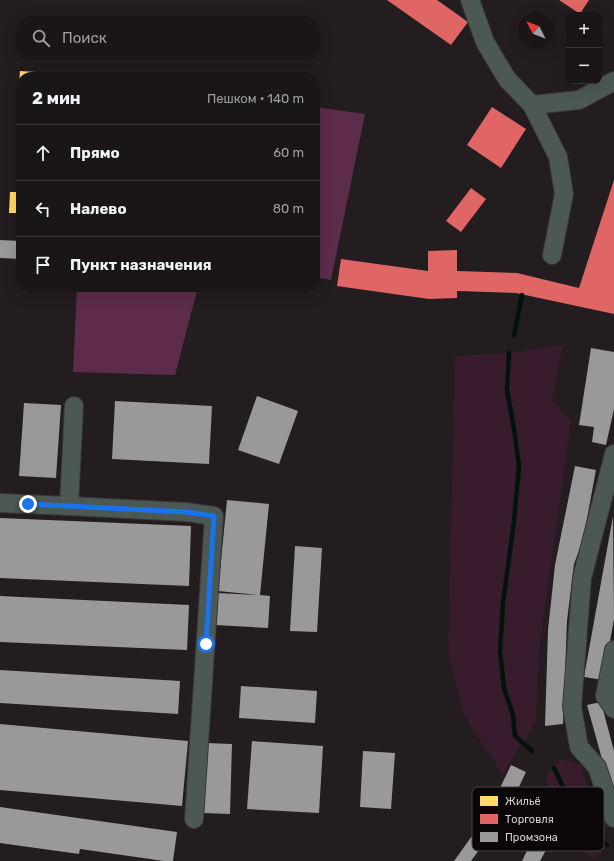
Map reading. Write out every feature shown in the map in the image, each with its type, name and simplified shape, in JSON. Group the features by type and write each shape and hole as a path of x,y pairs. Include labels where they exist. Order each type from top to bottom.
{"lane":[{"path":"470,0 484,42 507,79 532,105 558,157 564,194 552,255"},
{"path":"532,105 579,100 614,81"},
{"path":"69,506 74,406"},
{"path":"604,787 597,767 579,747 572,707 582,578 614,454"},
{"path":"0,502 186,512 214,516 194,819"},
{"path":"614,650 605,696 614,709"},
{"path":"604,788 614,818"}],"shaded area":[{"path":"320,108 365,114 331,280 320,278"},
{"path":"77,292 197,292 175,375 73,372"},
{"path":"563,345 552,400 571,421 539,651 536,722 502,774 464,715 448,653 455,356 509,353"},
{"path":"561,759 581,765 587,787 549,787 545,778"},
{"path":"604,838 607,845 604,848"},
{"path":"584,851 601,851 594,859"}],"building: Жильё":[{"path":"10,192 16,192 16,213 9,213"}],"building: Торговля":[{"path":"387,0 437,0 468,22 451,45"},
{"path":"559,0 589,0 581,12 577,12"},
{"path":"492,107 526,129 501,168 467,145"},
{"path":"614,180 614,314 516,293 457,291 457,298 429,299 337,286 341,259 428,271 428,251 457,250 457,271 517,273 579,288"},
{"path":"471,188 486,199 461,232 446,221"}],"building: Промзона":[{"path":"0,240 16,241 16,259 0,258"},
{"path":"591,348 614,352 614,409 606,445 592,442 594,427 579,425"},
{"path":"257,396 298,411 279,464 238,450"},
{"path":"115,401 212,406 209,464 112,459"},
{"path":"24,403 61,405 56,478 19,476"},
{"path":"575,466 596,470 583,540 574,564 567,621 563,724 545,726 548,630 555,565"},
{"path":"227,500 269,504 260,595 270,596 268,628 215,625 217,593 258,595 218,591"},
{"path":"613,516 614,619 603,680 584,677"},
{"path":"0,518 191,526 189,586 0,578"},
{"path":"295,546 322,548 317,632 290,631"},
{"path":"0,596 189,605 187,650 0,642"},
{"path":"0,670 180,681 178,714 0,703"},
{"path":"241,686 317,691 315,723 239,718"},
{"path":"601,702 614,751 614,802 587,705"},
{"path":"0,724 188,741 182,806 0,790"},
{"path":"252,741 323,746 319,813 247,809"},
{"path":"206,743 232,744 230,814 203,813"},
{"path":"363,751 395,753 391,809 360,807"},
{"path":"511,765 526,772 519,787 501,787"},
{"path":"0,807 177,832 173,861 80,849 79,854 0,843"},
{"path":"472,836 472,851 478,851 471,861 454,861"},
{"path":"527,851 546,851 540,861 522,861"}],"waterway":[{"path":"514,335 522,295"},
{"path":"509,353 507,390 519,466 514,522 503,603 500,651 504,688 513,715 515,736 532,751"},
{"path":"554,768 563,787"}],"route":[{"path":"28,504 186,512 214,516 206,644"}]}
